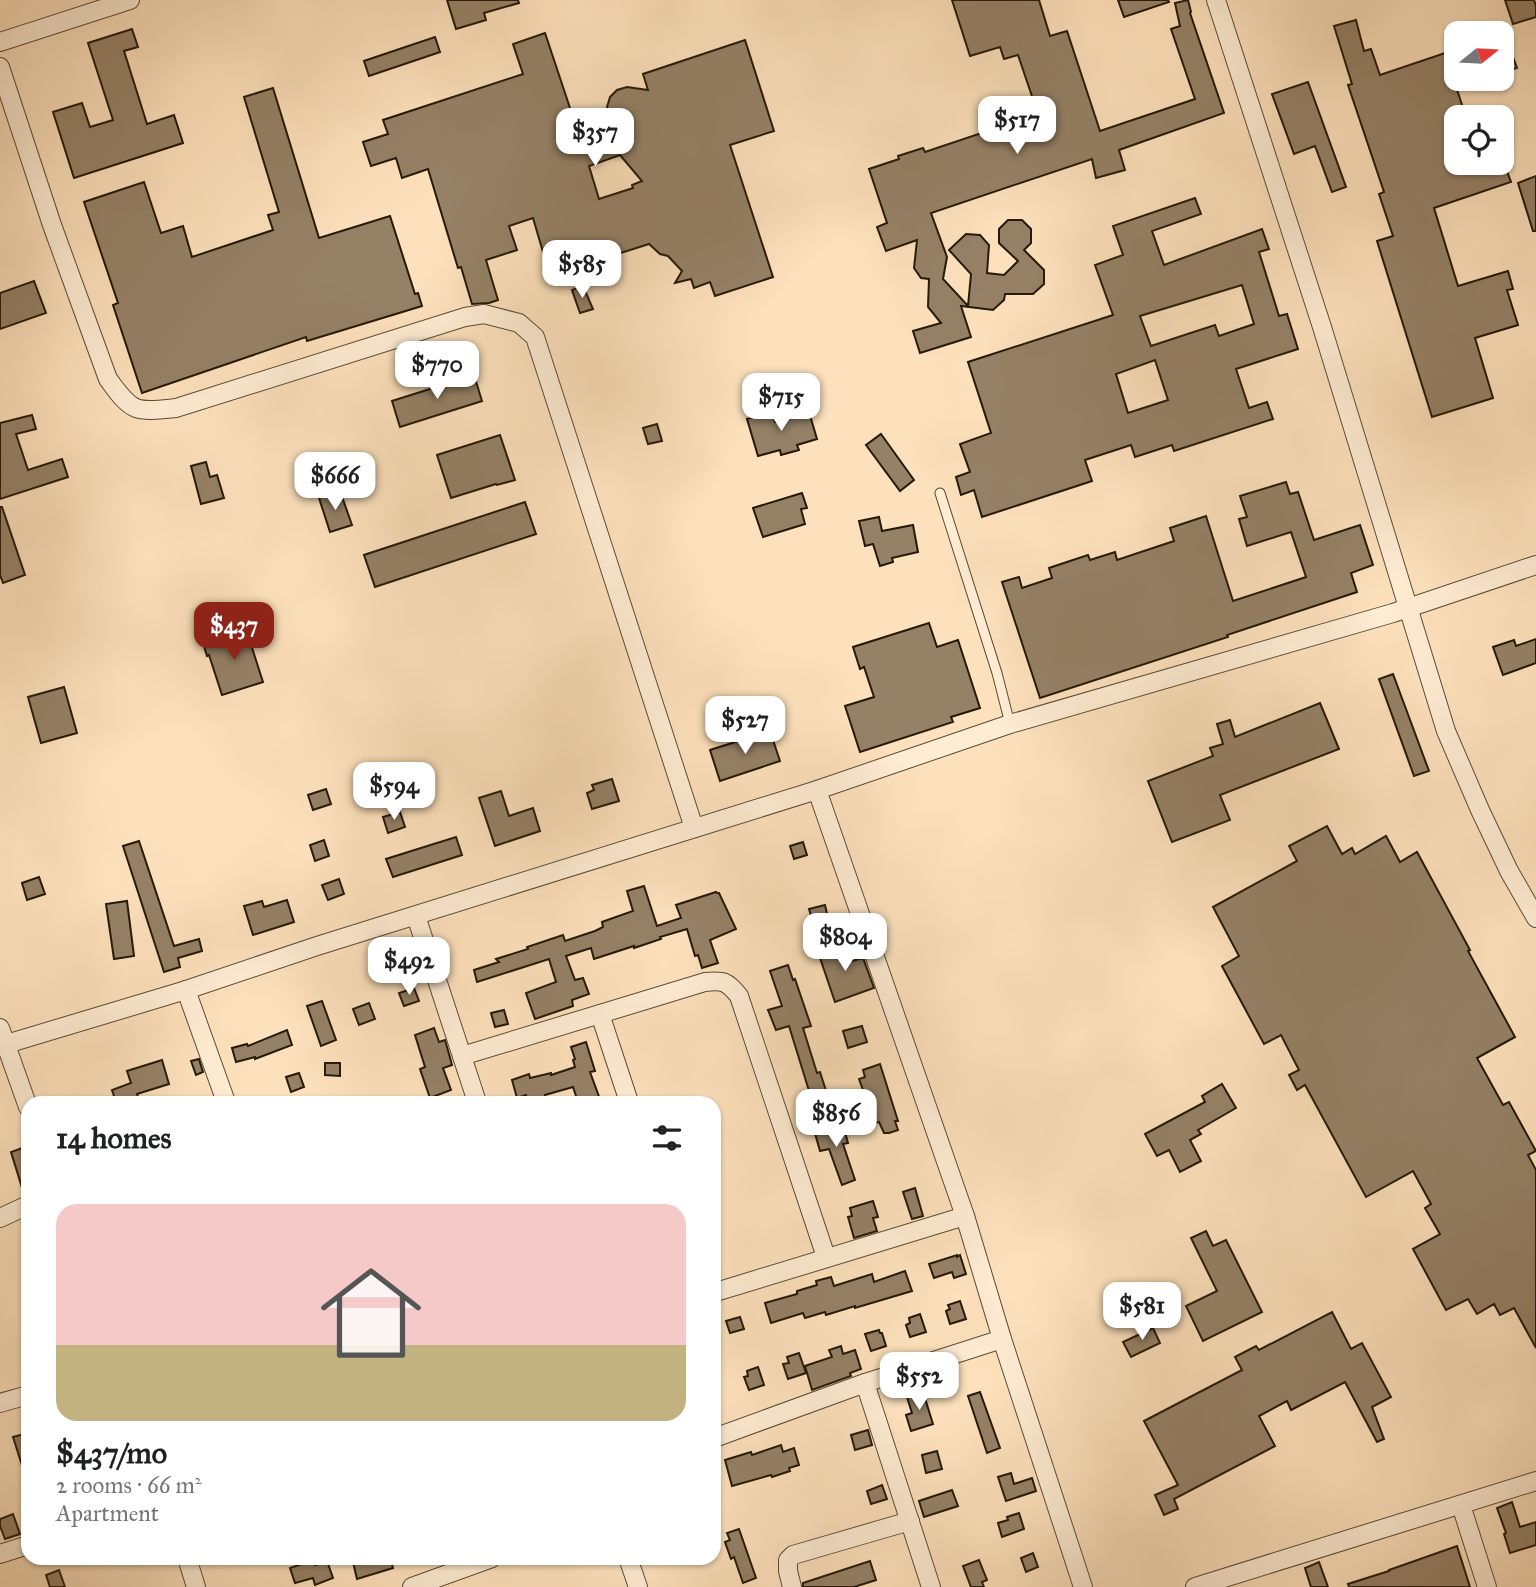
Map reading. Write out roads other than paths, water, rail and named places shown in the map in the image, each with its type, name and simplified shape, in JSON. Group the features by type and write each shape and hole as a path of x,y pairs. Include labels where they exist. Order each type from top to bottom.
{"street":[{"path":"0,43 130,0"},
{"path":"1216,0 1322,327 1446,731 1509,871 1536,918"},
{"path":"0,67 52,225 108,379 120,395 135,408 176,408 465,317 484,314 519,323 535,337 694,828"},
{"path":"24,1096 2,1040 186,990 817,790 1010,724 1408,608 1536,565"},
{"path":"817,790 965,1216 1083,1587"},
{"path":"416,916 475,1096"},
{"path":"462,1056 705,982 720,980 730,985 739,996 826,1257"},
{"path":"186,990 224,1096"},
{"path":"600,1014 627,1096"},
{"path":"0,1218 21,1208"},
{"path":"721,1290 965,1216"},
{"path":"721,1435 865,1383 1002,1339"},
{"path":"865,1383 931,1587"},
{"path":"0,1403 21,1397"},
{"path":"1195,1587 1536,1481"},
{"path":"1461,1505 1487,1587"},
{"path":"793,1587 788,1560 793,1555 910,1521"},
{"path":"0,1554 21,1547"},
{"path":"189,1565 197,1587"},
{"path":"412,1587 473,1565"},
{"path":"630,1565 638,1587"}],"lane":[{"path":"940,494 997,673 1010,724"}]}
